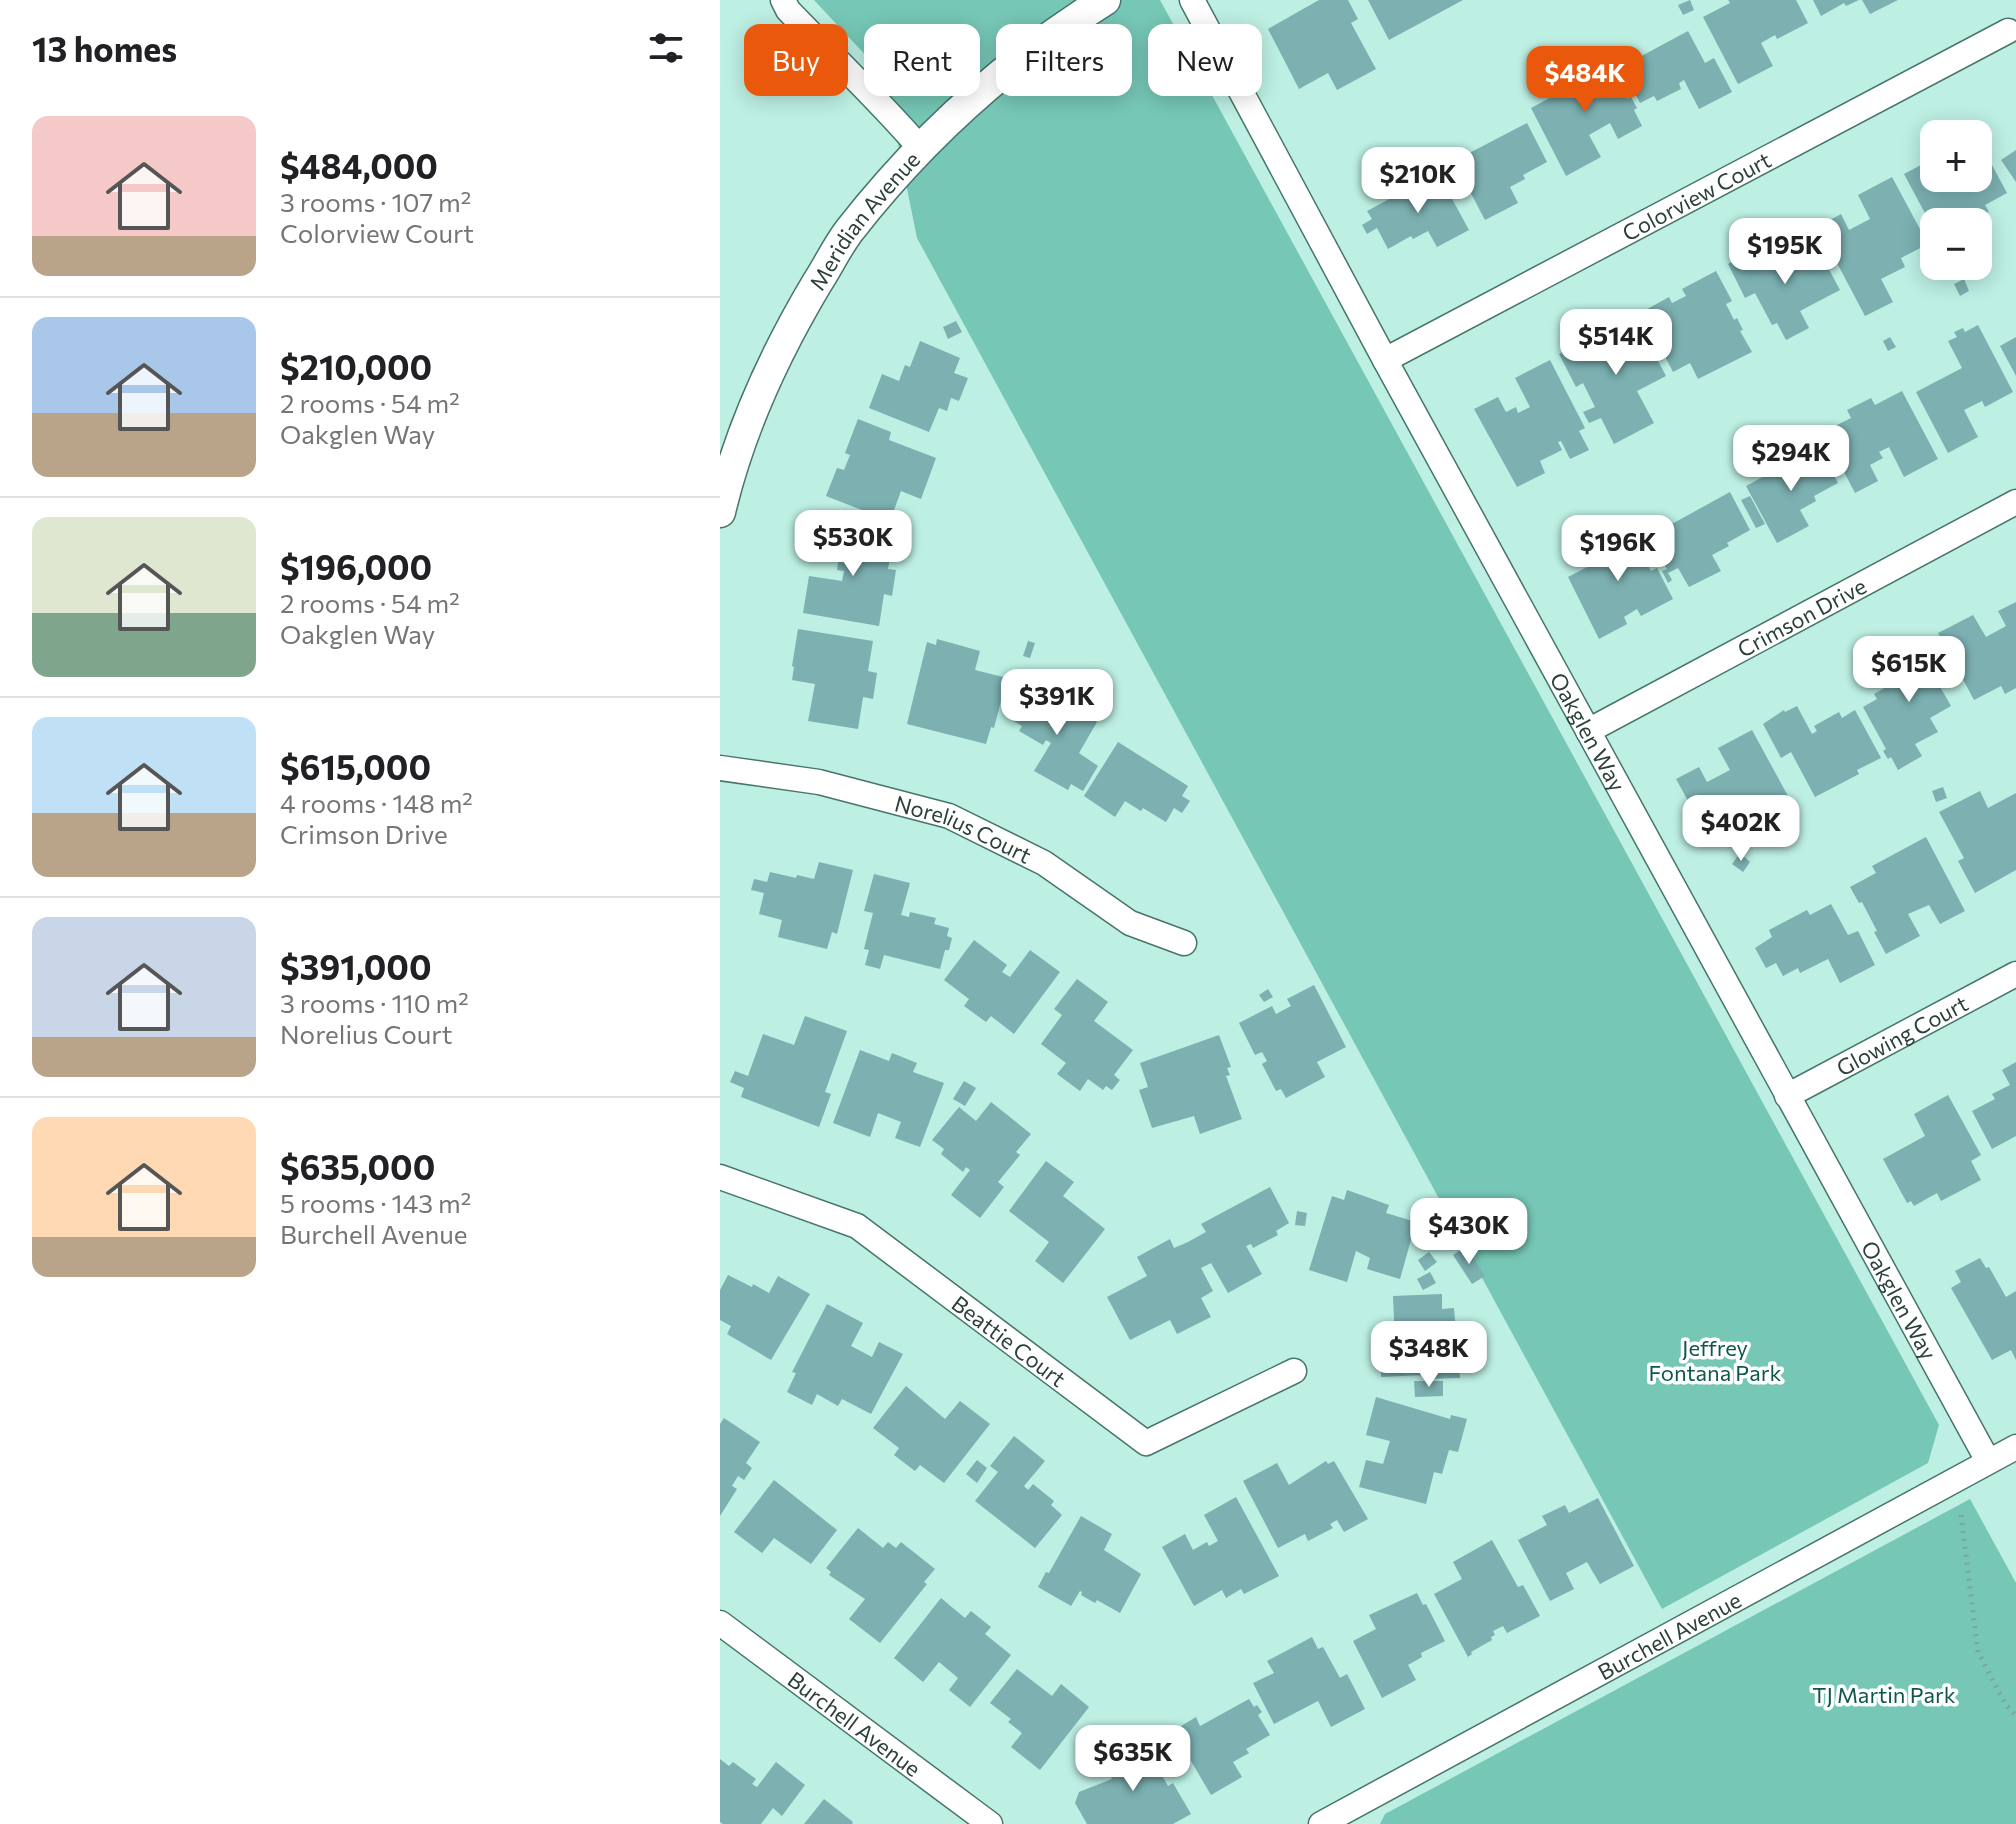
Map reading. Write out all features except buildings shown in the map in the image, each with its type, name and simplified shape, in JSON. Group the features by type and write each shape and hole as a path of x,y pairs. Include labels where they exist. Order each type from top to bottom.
{"street":[{"path":"783,0 788,10 879,101 921,149"},
{"name":"Meridian Avenue","path":"720,512 730,470 765,380 848,233 921,149 984,88 1058,30 1105,0"},
{"name":"Oakglen Way","path":"1192,0 1385,360 1988,1461"},
{"name":"Colorview Court","path":"1385,360 2008,31"},
{"name":"Crimson Drive","path":"1588,731 2016,502"},
{"name":"Norelius Court","path":"720,768 819,782 949,816 1044,863 1130,923 1184,943"},
{"name":"Glowing Court","path":"1787,1096 2016,974"},
{"name":"Beattie Court","path":"720,1177 857,1226 1146,1443 1294,1371"},
{"name":"Burchell Avenue","path":"1321,1824 2016,1447"},
{"name":"Burchell Avenue","path":"720,1623 990,1824"}],"path":[{"path":"1961,1515 1978,1652 2004,1702 2016,1716"}],"green space":[{"name":"Jeffrey Fontana Park","path":"814,0 1160,0 1173,24 1148,24 1148,96 1212,96 1939,1425 1928,1463 1662,1609 917,238 888,96 980,96 980,24 864,24 864,54 848,36 848,24 836,24"},
{"name":"TJ Martin Park","path":"1970,1499 2016,1583 2016,1824 1380,1824 1385,1814"}]}
